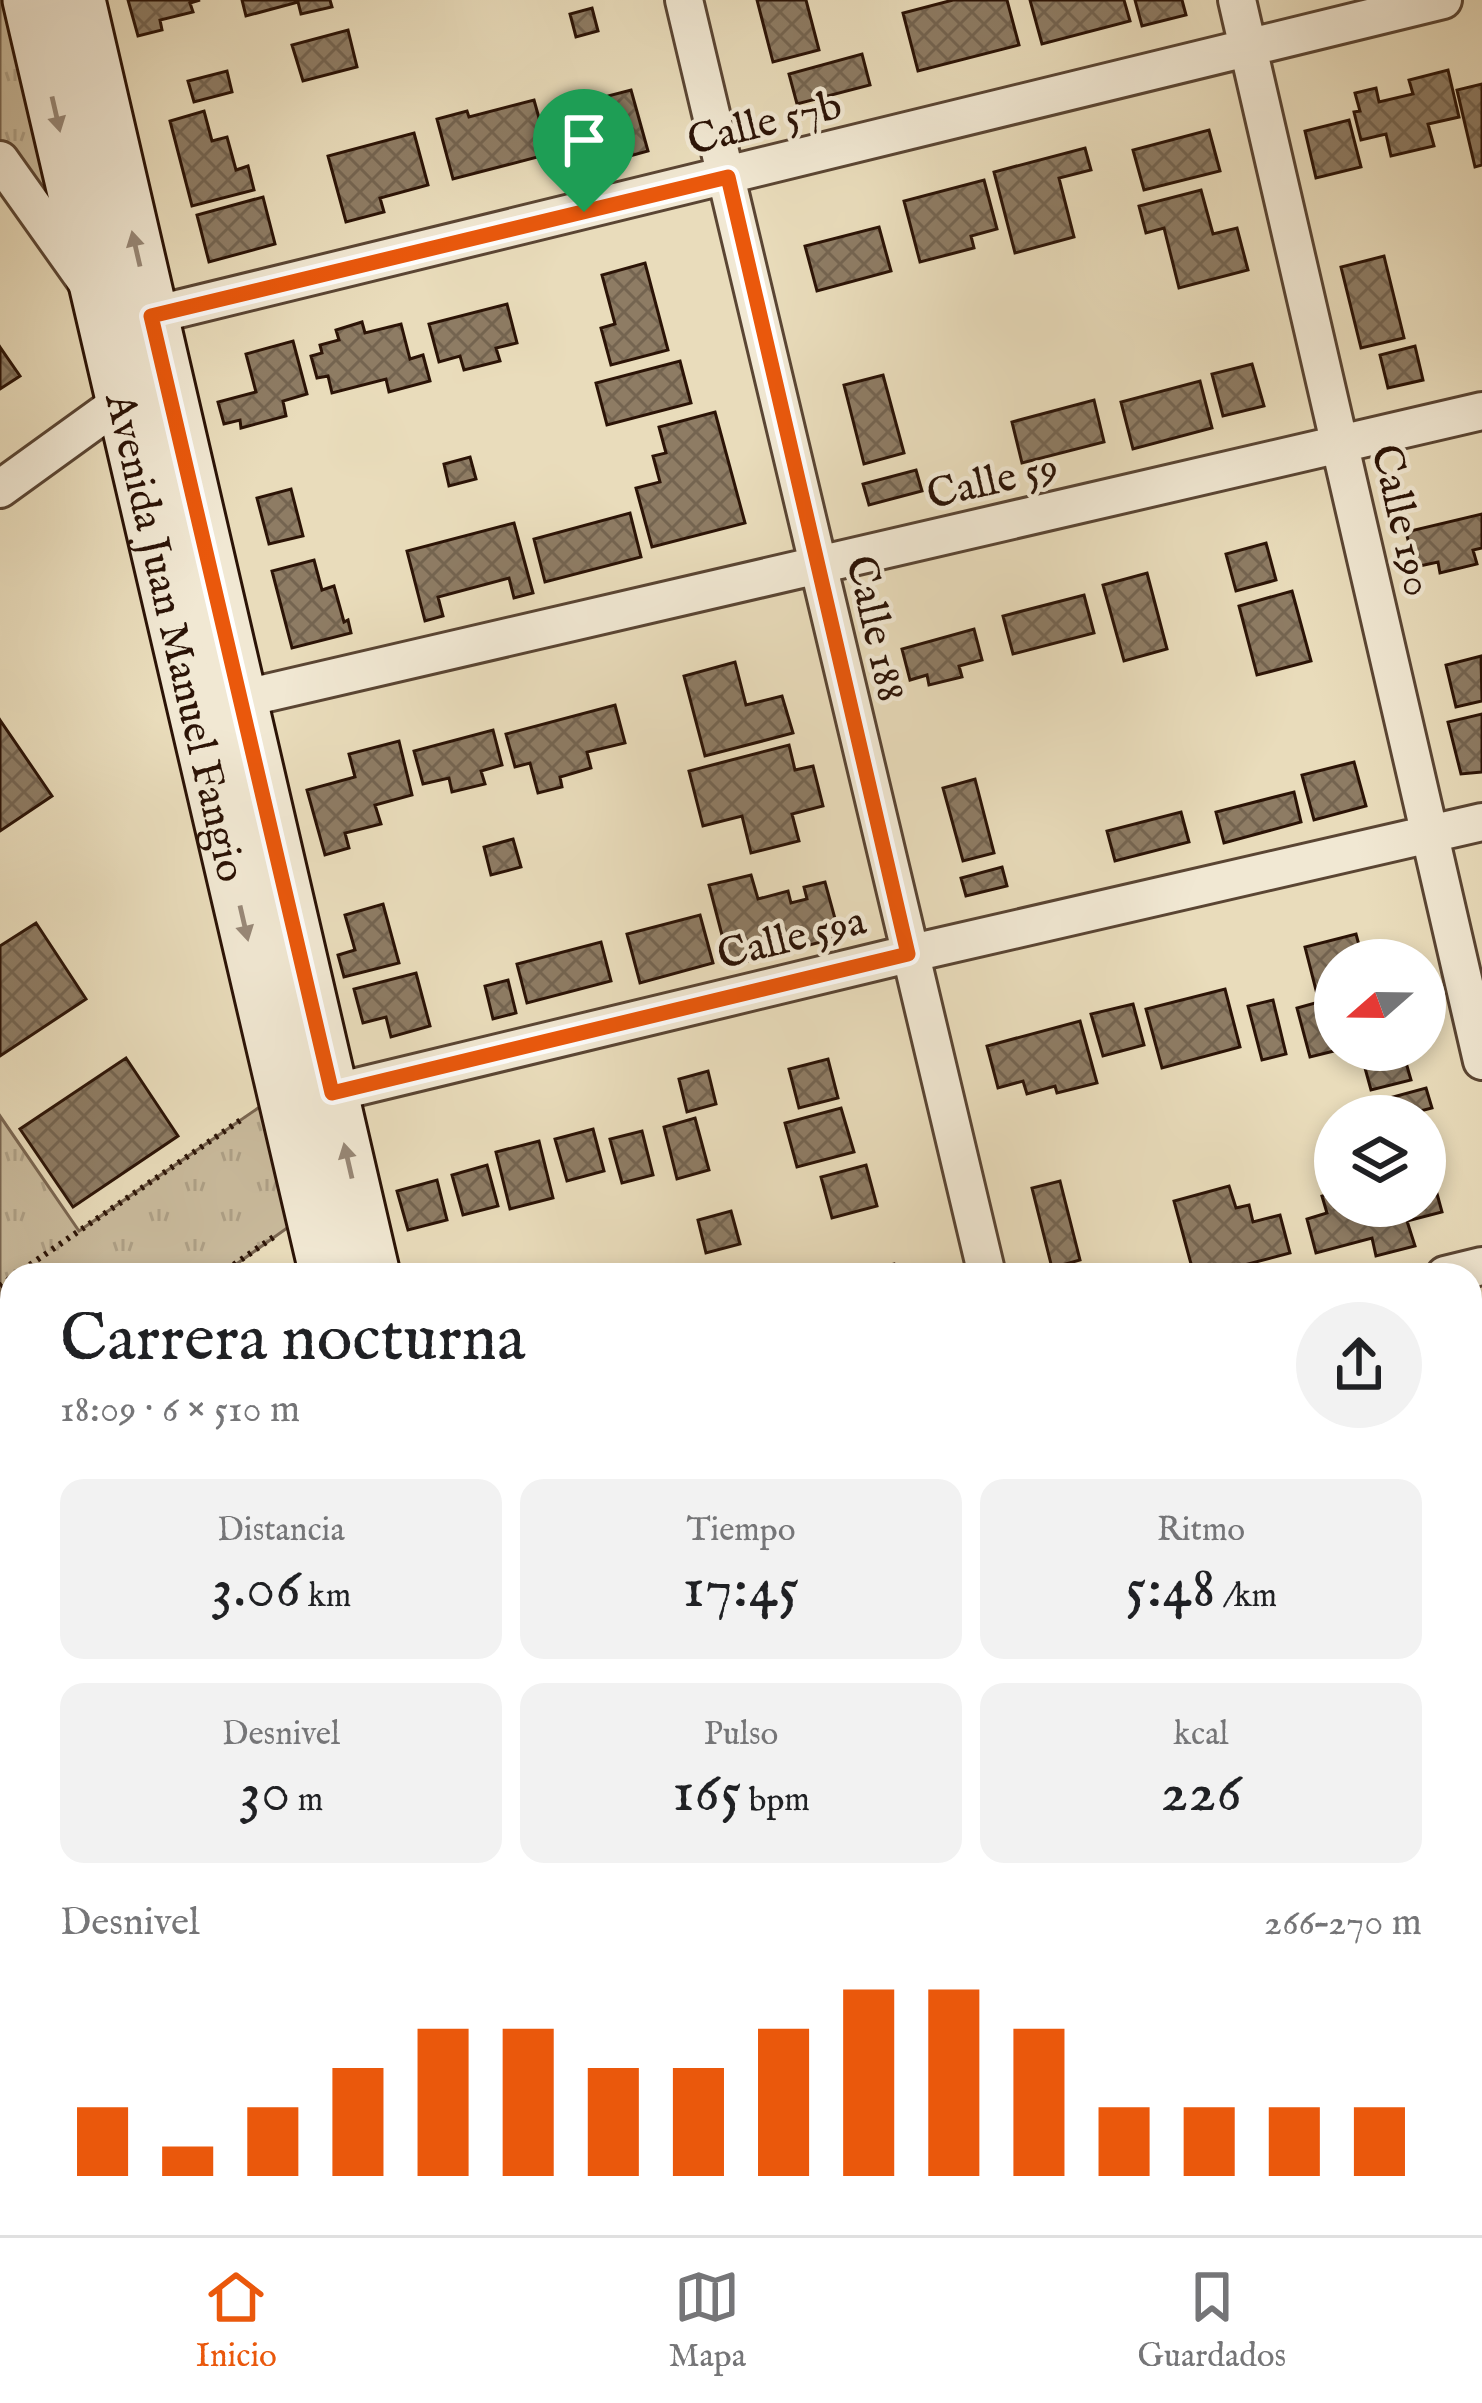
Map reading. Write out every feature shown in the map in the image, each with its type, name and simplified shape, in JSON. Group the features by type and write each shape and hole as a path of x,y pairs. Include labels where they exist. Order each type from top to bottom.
{"main road":[{"name":"Avenida Juan Manuel Fangio","path":"29,0 118,314 241,699 307,1092 311,1210 323,1263"},
{"name":"Avenida Juan Manuel Fangio","path":"79,0 118,314"},
{"name":"Avenida Juan Manuel Fangio","path":"146,394 307,1092 370,1263"}],"street":[{"name":"Calle 188","path":"684,0 984,1263"},
{"name":"Calle 190","path":"1237,0 1482,1061"},
{"name":"Calle 57b","path":"118,314 728,177 1443,0"},
{"path":"0,160 118,314"},
{"path":"0,489 146,394"},
{"name":"Calle 59","path":"241,699 1482,411"},
{"name":"Calle 59a","path":"307,1092 1482,822"}],"path":[{"path":"42,1263 307,1092"},
{"path":"236,1263 311,1210"}],"green space":[{"path":"0,0 16,0 75,255 0,146"},
{"path":"264,1104 297,1221 238,1263 0,1263 0,1116 79,1231"}],"building":[{"path":"128,0 200,0 190,3 193,12 160,20 162,30 138,36"},
{"path":"242,0 330,0 332,7 301,14 298,2 246,16"},
{"path":"757,0 806,0 819,50 773,62"},
{"path":"953,0 1007,0 1019,45 918,71 903,13"},
{"path":"1030,0 1124,0 1130,21 1042,44"},
{"path":"1135,0 1182,0 1186,15 1142,26"},
{"path":"592,8 598,31 576,37 570,14"},
{"path":"348,30 357,67 303,81 292,45"},
{"path":"862,54 870,85 797,104 789,74"},
{"path":"1448,70 1459,117 1428,124 1434,146 1391,156 1386,134 1361,140 1355,93 1376,88 1379,102 1413,94 1409,80"},
{"path":"227,71 232,92 194,102 188,81"},
{"path":"1482,84 1482,165 1475,167 1457,90"},
{"path":"631,90 648,151 619,159 615,147 559,162 546,112"},
{"path":"534,100 549,154 453,179 437,119 467,111 469,117"},
{"path":"204,111 212,141 227,137 236,170 248,166 254,190 192,206 170,121"},
{"path":"1349,120 1361,167 1316,178 1305,131"},
{"path":"1209,130 1220,171 1144,190 1133,150"},
{"path":"414,133 428,185 380,198 384,212 346,222 328,156"},
{"path":"1085,148 1091,170 1059,178 1074,237 1015,253 994,172"},
{"path":"984,180 997,229 971,236 974,248 920,262 904,201"},
{"path":"1201,190 1213,234 1237,228 1248,270 1179,288 1164,228 1146,233 1139,206"},
{"path":"263,197 275,244 209,262 197,215"},
{"path":"879,227 891,271 817,291 805,246"},
{"path":"1384,256 1404,338 1361,348 1341,267"},
{"path":"645,263 668,350 611,365 601,328 615,324 602,275"},
{"path":"507,304 517,343 496,348 500,361 464,370 460,356 439,362 429,324"},
{"path":"362,322 365,333 401,324 410,359 423,355 430,381 389,392 386,379 332,393 328,376 317,378 311,356 322,353 320,345 339,340 336,330"},
{"path":"293,341 307,394 283,401 286,416 241,428 240,420 224,424 218,402 256,392 246,354"},
{"path":"1415,346 1423,380 1388,388 1380,355"},
{"path":"0,347 20,376 0,389"},
{"path":"680,361 691,403 607,425 596,383"},
{"path":"1252,364 1264,406 1223,416 1212,374"},
{"path":"883,375 904,453 864,464 844,385"},
{"path":"1200,381 1212,428 1133,449 1121,402"},
{"path":"1094,400 1104,442 1022,463 1012,422"},
{"path":"715,412 745,523 652,547 636,488 660,482 653,456 666,453 659,427"},
{"path":"470,457 476,479 449,486 444,464"},
{"path":"916,470 922,491 869,505 863,484"},
{"path":"291,489 303,536 269,544 257,498"},
{"path":"630,513 641,557 545,582 534,539"},
{"path":"1482,514 1482,548 1473,550 1477,564 1440,573 1438,562 1415,567 1406,532"},
{"path":"514,523 533,593 514,598 509,578 438,597 443,616 425,621 407,551"},
{"path":"1266,543 1276,580 1236,591 1226,554"},
{"path":"314,560 322,590 334,586 351,633 292,648 272,571"},
{"path":"1147,573 1167,649 1124,661 1103,585"},
{"path":"1292,591 1311,661 1257,675 1239,606"},
{"path":"1084,595 1094,633 1013,654 1003,616"},
{"path":"974,629 982,660 959,666 962,677 929,685 927,675 910,680 902,649"},
{"path":"1481,656 1482,701 1456,707 1446,665"},
{"path":"735,662 746,705 782,696 793,733 705,756 684,676"},
{"path":"615,705 625,743 587,752 591,768 560,777 562,787 538,793 530,763 515,767 506,734"},
{"path":"1482,714 1482,772 1461,774 1448,722"},
{"path":"0,720 52,796 0,831"},
{"path":"493,730 502,765 481,771 485,784 452,792 449,778 423,784 414,751"},
{"path":"399,741 412,795 375,805 381,824 345,833 349,848 325,855 307,790 355,777 349,754"},
{"path":"789,745 795,770 813,766 823,806 792,814 799,841 751,853 742,816 703,826 689,771"},
{"path":"1354,762 1366,806 1314,820 1302,775"},
{"path":"975,779 994,853 963,861 943,788"},
{"path":"1294,792 1301,822 1224,843 1216,812"},
{"path":"1181,812 1189,842 1115,861 1107,831"},
{"path":"513,839 521,867 491,875 484,847"},
{"path":"1002,867 1007,886 966,896 961,878"},
{"path":"751,875 758,899 788,891 791,903 807,899 804,887 825,882 840,937 730,966 709,885"},
{"path":"383,904 399,963 344,977 338,955 355,950 345,915"},
{"path":"700,915 713,963 640,983 627,934"},
{"path":"36,923 86,999 0,1056 0,946"},
{"path":"601,942 611,981 527,1003 517,964"},
{"path":"1314,945 1314,982 1305,947"},
{"path":"416,973 430,1026 391,1037 386,1017 363,1023 354,989"},
{"path":"508,980 516,1013 493,1019 485,986"},
{"path":"1225,989 1240,1047 1162,1068 1146,1009"},
{"path":"1273,1000 1286,1054 1262,1060 1248,1006"},
{"path":"1314,1003 1314,1056 1310,1057 1297,1008"},
{"path":"1133,1004 1144,1045 1103,1056 1091,1014"},
{"path":"1080,1021 1097,1083 1057,1093 1055,1086 1027,1094 1023,1081 998,1088 987,1046"},
{"path":"126,1058 178,1136 73,1207 20,1129"},
{"path":"828,1059 838,1098 799,1108 789,1069"},
{"path":"708,1071 716,1104 687,1112 679,1079"},
{"path":"1366,1071 1408,1071 1411,1080 1371,1090"},
{"path":"1426,1088 1428,1095 1400,1095"},
{"path":"841,1108 854,1152 797,1167 785,1123"},
{"path":"695,1118 709,1170 677,1179 664,1127"},
{"path":"593,1129 604,1171 567,1181 555,1139"},
{"path":"642,1131 653,1175 622,1183 610,1139"},
{"path":"539,1141 553,1198 510,1209 496,1152"},
{"path":"487,1165 498,1206 463,1215 452,1175"},
{"path":"866,1165 877,1206 832,1218 821,1177"},
{"path":"437,1180 447,1220 408,1230 397,1191"},
{"path":"1060,1181 1080,1260 1051,1263 1032,1188"},
{"path":"1229,1186 1236,1208 1249,1205 1253,1222 1280,1215 1290,1253 1252,1263 1191,1263 1174,1201"},
{"path":"731,1211 740,1244 706,1253 698,1220"},
{"path":"1314,1217 1314,1227 1409,1227 1415,1246 1376,1256 1372,1238 1316,1253 1307,1219"}],"route":[{"path":"728,177 908,954 332,1093 151,316 584,212 728,177"}]}
